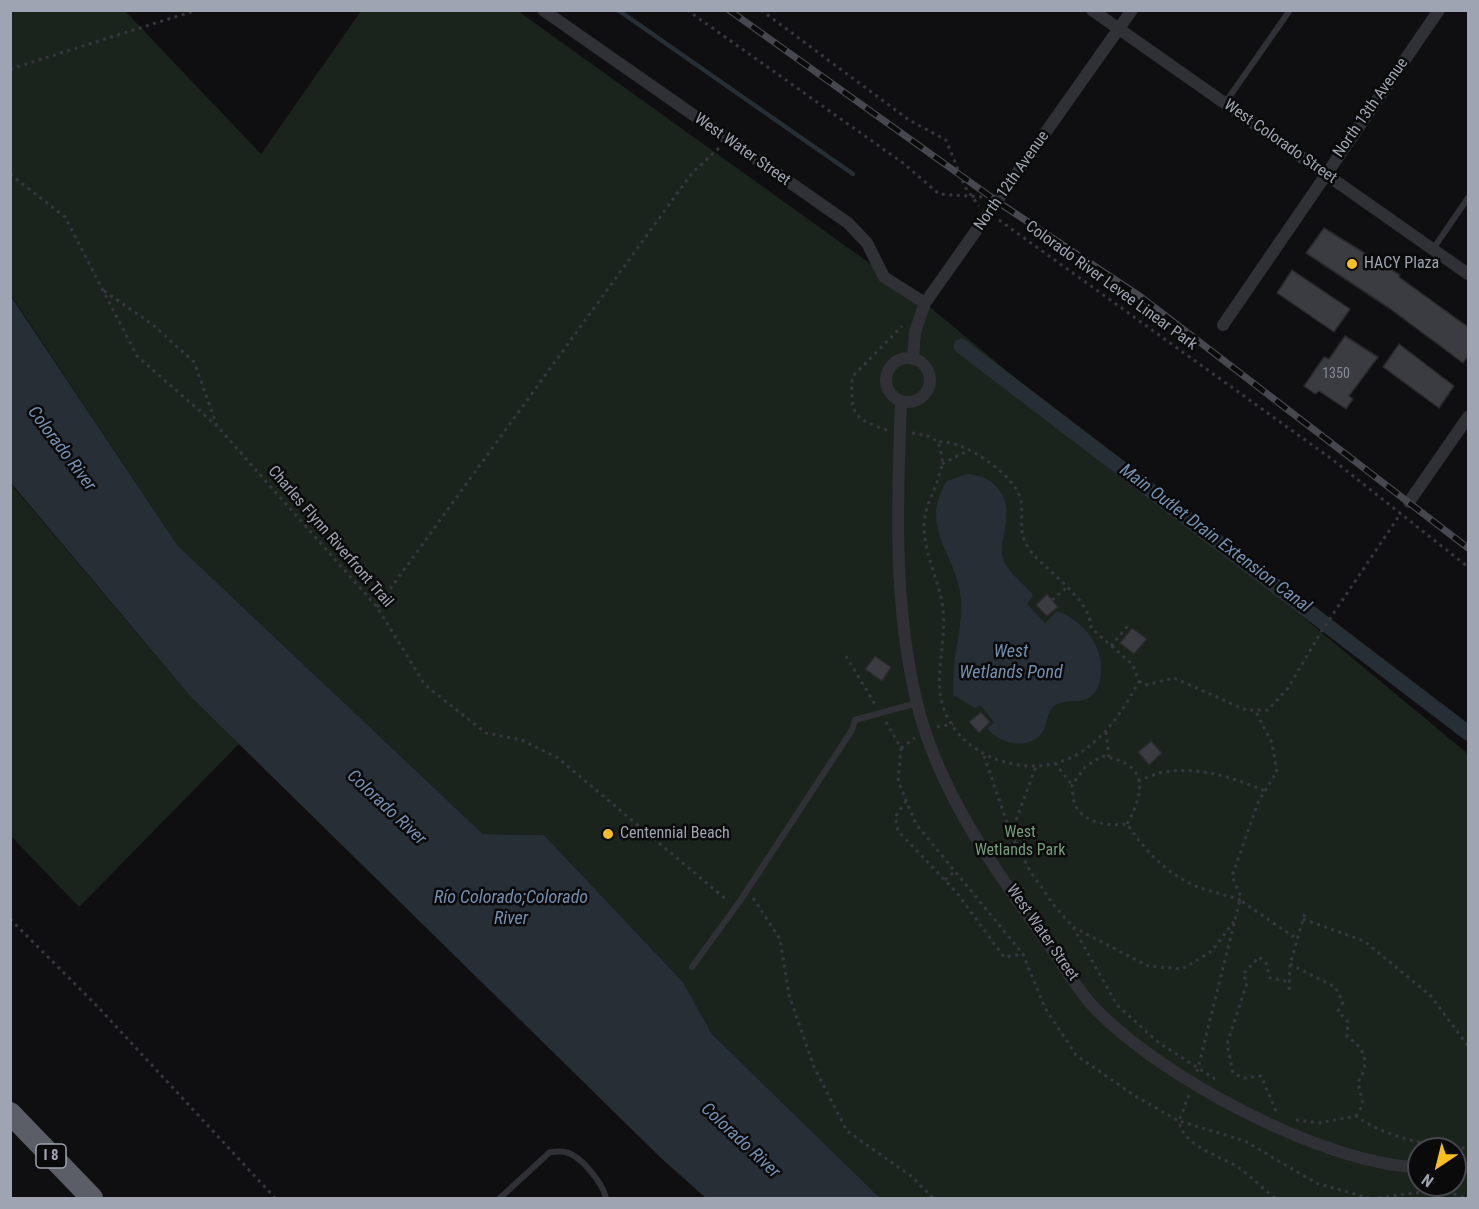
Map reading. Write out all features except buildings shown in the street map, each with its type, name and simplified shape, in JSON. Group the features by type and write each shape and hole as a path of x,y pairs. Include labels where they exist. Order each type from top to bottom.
{"highway":[{"name":"I 8","path":"10,1113 92,1198"}],"street":[{"name":"West Water Street","path":"543,10 848,223 867,243 884,277 921,300"},
{"name":"West Colorado Street","path":"1092,10 1468,274"},
{"name":"North 12th Avenue","path":"913,359 921,300 1132,10"},
{"name":"North 13th Avenue","path":"1223,325 1439,10"},
{"path":"913,359 925,367 928,373 928,388 920,398 901,401 889,392 886,385 888,370 898,360 913,359"},
{"name":"West Water Street","path":"901,401 896,497 903,619 917,704 951,796 1029,918 1092,1005 1140,1048 1193,1083 1269,1124 1332,1150 1407,1165"},
{"path":"1409,502 1468,417"}],"lane":[{"path":"1225,104 1290,10"},
{"path":"1433,249 1468,198"},
{"path":"692,967 736,907 852,730 855,720 917,704"},
{"path":"500,1198 550,1152 567,1152 579,1161 604,1188 606,1198"}],"path":[{"path":"10,69 197,10"},
{"path":"687,10 903,163 939,194 982,196 988,208 973,215"},
{"name":"Colorado River Levee Linear Park","path":"760,10 909,120 946,140 970,195 1333,460 1468,567"},
{"path":"378,607 692,173 728,140"},
{"name":"Charles Flynn Riverfront Trail","path":"10,174 65,217 137,356 217,426 378,607 425,685 486,733 522,740 558,758 736,907"},
{"path":"103,290 152,324 194,362 217,426"},
{"path":"921,300 901,328 852,376 851,405 863,422 900,432 926,435 938,442 949,441 982,457 1007,477 1021,499 1021,536 1032,553 1089,611 1091,628 1132,664 1139,681 1145,685 1174,678 1246,710 1268,710 1288,688 1321,632 1409,502"},
{"path":"938,442 942,464 929,497 924,525 929,563 943,608 944,641 940,692 953,724 972,749 1000,763 1036,766 1073,758 1106,731 1126,705 1139,681"},
{"path":"942,464 968,450"},
{"path":"1052,600 1066,588"},
{"path":"1111,646 1130,623"},
{"path":"1255,710 1272,743 1277,772 1265,791 1232,876 1241,897 1198,1068 1179,1121 1181,1130 1195,1144 1239,1168 1275,1198"},
{"path":"1106,731 1109,757"},
{"path":"901,748 898,781 916,824 1023,954 1045,1008 1076,1055 1135,1096 1179,1121 1245,1141 1317,1183 1369,1198"},
{"path":"984,754 1011,834 1030,871 1056,908 1073,927 1117,1005 1158,1042 1217,1080"},
{"path":"1072,785 1085,767 1102,756 1120,759 1137,774 1141,796 1127,824"},
{"path":"1055,762 1072,785 1075,805 1091,820 1112,825 1127,824"},
{"path":"1011,834 1036,766"},
{"path":"1138,781 1164,772 1199,772 1237,779 1265,791"},
{"path":"906,801 895,817 898,831 945,880 1004,957 1023,954"},
{"path":"1127,824 1138,841 1163,866 1192,885 1240,900 1298,939"},
{"path":"945,880 955,871"},
{"path":"747,890 780,939 789,995 814,1067 847,1131 911,1176 933,1198"},
{"path":"1289,990 1290,964 1305,913"},
{"path":"10,919 84,992 275,1198"},
{"path":"1303,919 1364,941 1430,995 1468,1046"},
{"path":"1073,927 1148,966 1182,969 1212,951 1235,920"},
{"path":"1276,1111 1261,1076 1244,1078 1233,1073 1227,1044 1247,983 1243,974 1259,957 1266,963 1270,978 1290,982"},
{"path":"1290,964 1335,987 1343,1002 1338,1011 1348,1022 1347,1037 1359,1044 1365,1057 1365,1072 1358,1082 1363,1104 1356,1116 1319,1123 1295,1120"},
{"path":"1268,1107 1285,1116"},
{"path":"1356,1116 1367,1125 1410,1138 1451,1148 1468,1148"},
{"path":"1379,1198 1407,1194"}],"green space":[{"name":"West Wetlands Park","path":"10,11 125,11 261,154 361,11 518,11 925,303 1468,754 1468,1198 880,1198 712,1034 683,982 544,835 483,834 178,546 11,295"},
{"path":"10,483 191,697 239,744 79,907 11,836"}],"water":[{"name":"Río Colorado;Colorado River","path":"10,295 178,546 483,834 544,835 683,982 712,1034 880,1198 706,1198 662,1159 191,697 11,483"},
{"name":"West Wetlands Pond","path":"967,474 992,482 1002,495 1007,512 1002,546 1003,560 1033,595 1027,604 1045,623 1057,611 1076,622 1091,637 1100,657 1100,679 1094,693 1083,700 1058,703 1054,706 1043,731 1030,742 1007,742 992,734 987,728 994,722 980,705 975,708 953,695 961,598 953,567 937,527 936,513 939,498 947,481"}],"waterway":[{"name":"Main Outlet Drain Extension Canal","path":"618,10 853,174"},
{"name":"Main Outlet Drain Extension Canal","path":"961,346 1468,733"}],"railway":[{"path":"729,10 998,202 1141,297 1468,548"}],"place":[{"name":"HACY Plaza","path":"1352,264"},
{"name":"Centennial Beach","path":"608,834"}],"water label":[{"name":"Colorado River","path":"61,449"},
{"name":"Colorado River","path":"386,808"},
{"name":"Colorado River","path":"740,1141"}]}
